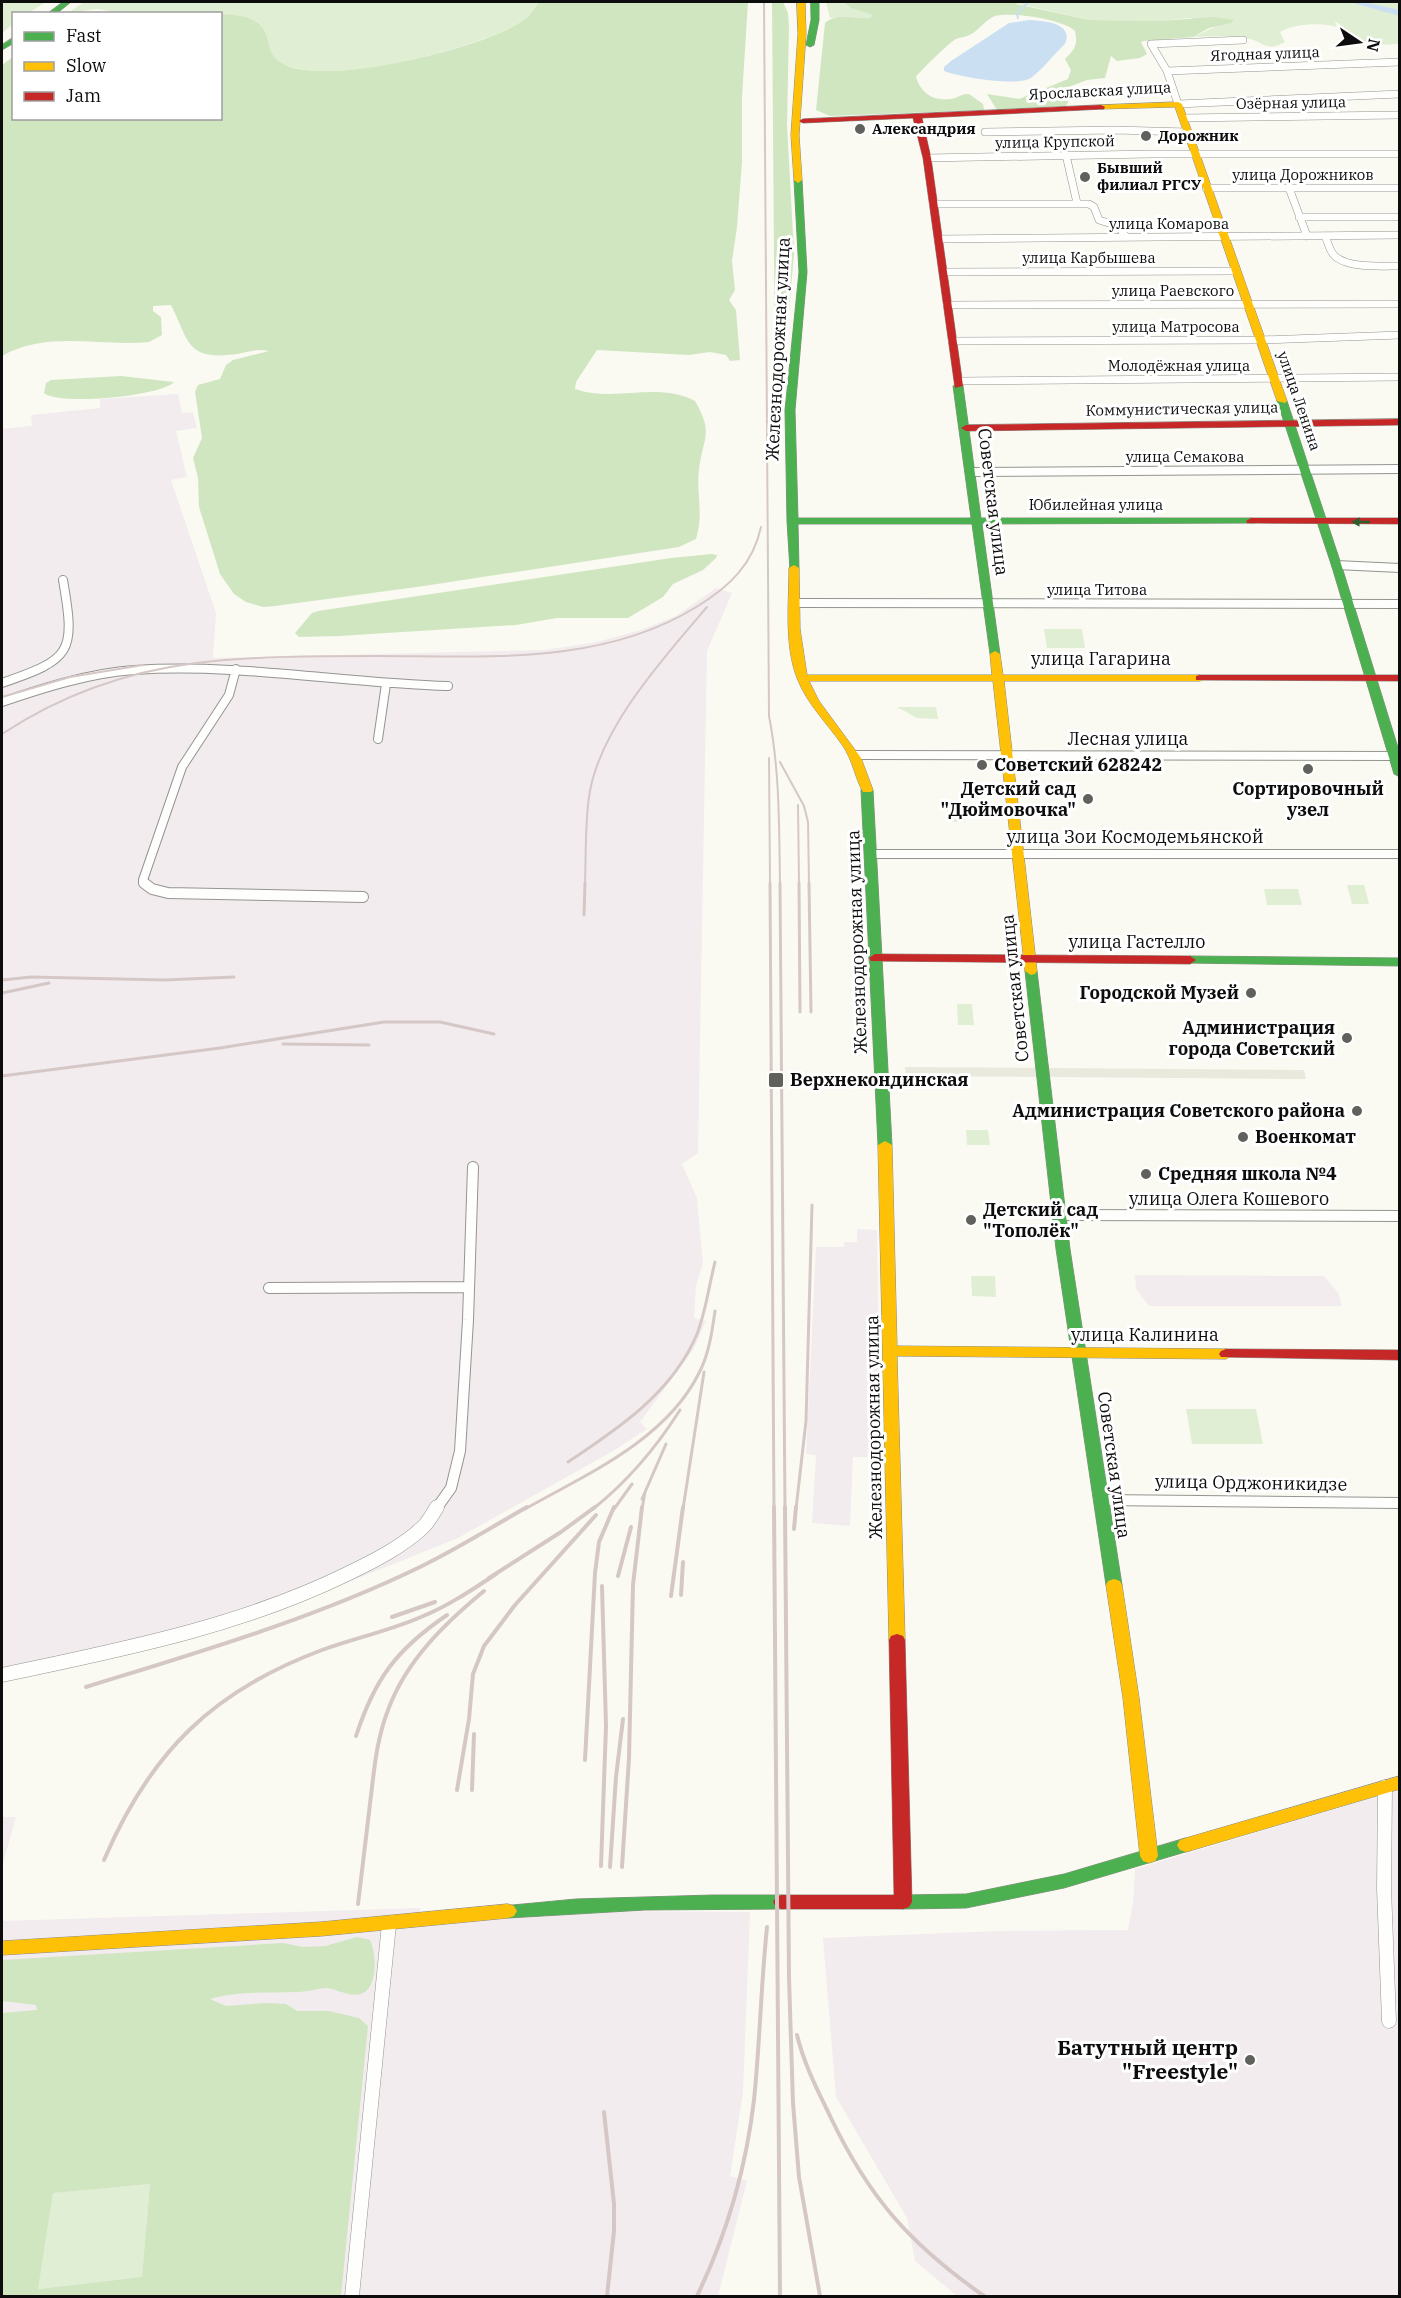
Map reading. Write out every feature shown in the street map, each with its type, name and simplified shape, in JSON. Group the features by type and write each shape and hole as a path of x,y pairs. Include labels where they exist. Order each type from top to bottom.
{"main road":[{"path":"53,12 67,2"},
{"path":"801,2 801,121"},
{"path":"801,121 815,20 815,2"},
{"name":"Ярославская улица","path":"801,121 1178,104"},
{"name":"улица Ленина","path":"1178,104 1222,237 1306,470 1397,756 1400,774"},
{"name":"Советская улица","path":"917,116 927,158 966,428 1008,755 1017,853 1059,1215 1134,1718 1149,1856"},
{"name":"Железнодорожная улица","path":"801,121 799,181 803,272 790,410 795,603 802,678 817,705 856,755 867,786 887,1197 903,1902"},
{"name":"Коммунистическая улица","path":"966,428 1400,422"},
{"name":"Юбилейная улица","path":"792,521 1400,521"},
{"name":"улица Гагарина","path":"802,678 1400,678"},
{"name":"улица Гастелло","path":"875,958 1400,962"},
{"name":"улица Калинина","path":"891,1352 1400,1355"},
{"path":"2,1948 389,1924 548,1907 613,1904 903,1902 984,1898 1064,1881 1400,1782"}],"street":[{"name":"улица Ленина","path":"1178,104 1167,71 1151,44 1243,40"},
{"name":"Ягодная улица","path":"1167,71 1400,62"},
{"name":"Ярославская улица","path":"1178,104 1400,94"},
{"name":"Озёрная улица","path":"1183,118 1400,115"},
{"path":"985,132 1114,130 1188,132"},
{"name":"улица Крупской","path":"927,158 1066,155 1400,154"},
{"path":"1066,155 1077,203"},
{"name":"улица Дорожников","path":"1206,188 1400,189"},
{"path":"1289,188 1307,236"},
{"path":"933,204 1077,203 1092,205 1099,220 1118,226 1126,237"},
{"path":"1299,216 1400,217"},
{"name":"улица Комарова","path":"938,239 1400,235"},
{"path":"1325,236 1334,255 1342,260 1359,264 1400,266"},
{"name":"улица Карбышева","path":"943,272 1235,271"},
{"name":"улица Раевского","path":"947,305 1400,304"},
{"name":"улица Матросова","path":"952,341 1261,340 1400,335"},
{"name":"Молодёжная улица","path":"959,381 1400,377"},
{"name":"улица Семакова","path":"971,472 1400,469"},
{"path":"1336,565 1400,568"},
{"path":"2,683 49,665 62,653 70,630 63,580"},
{"name":"улица Титова","path":"795,603 1400,604"},
{"path":"236,669 229,695 182,767 143,880 144,884 157,891 168,892 363,897"},
{"path":"2,702 48,686 125,670 236,669 386,684 448,686"},
{"path":"378,739 386,684"},
{"name":"Лесная улица","path":"856,755 1397,756"},
{"name":"улица Зои Космодемьянской","path":"871,854 1400,854"},
{"path":"2,1676 195,1630 254,1612 313,1590 347,1575 388,1551 418,1530 442,1506 455,1477 464,1384 473,1167"},
{"name":"улица Олега Кошевого","path":"1059,1215 1400,1216"},
{"path":"268,1288 469,1287"},
{"name":"улица Орджоникидзе","path":"1101,1500 1400,1503"},
{"path":"1385,1786 1384,1888 1394,1958 1389,2021"},
{"path":"352,2296 389,1924"}],"shaded area":[{"path":"178,394 182,413 193,412 197,428 176,431 187,477 171,480 216,613 213,658 544,650 597,642 641,630 676,616 716,588 732,593 707,651 698,1153 682,1164 697,1198 703,1263 696,1286 694,1318 706,1321 693,1350 640,1422 647,1429 613,1451 458,1538 272,1613 200,1636 2,1682 2,429 32,426 31,415 100,408 100,399"},
{"path":"905,1067 1304,1070 1306,1079 906,1076"},
{"path":"857,1229 877,1230 879,1353 883,1354 883,1359 879,1359 880,1439 873,1440 875,1457 853,1457 850,1526 812,1523 816,1455 806,1454 816,1247 844,1247 844,1242 857,1242"},
{"path":"1135,1275 1324,1276 1339,1294 1342,1306 1149,1306 1136,1289"},
{"path":"1399,1790 1399,2296 957,2296 915,2261 907,2218 836,2097 823,1938 998,1931 1128,1930 1135,1869"},
{"path":"2,1817 16,1817 2,1867"},
{"path":"420,1908 423,1926 590,1911 750,1912 743,2092 730,2176 747,2181 718,2296 2,2296 2,1921"}],"green space":[{"path":"2,2 46,2 31,12 12,12 12,25 2,33"},
{"path":"84,2 539,2 521,22 471,43 398,63 326,71 297,69 277,60 269,50 263,31 235,16 222,14 222,12 115,12 97,9 69,12"},
{"path":"539,2 748,2 742,97 742,162 732,261 735,290 729,300 736,310 740,360 730,361 726,355 710,352 689,355 597,350 576,382 575,389 605,394 666,393 681,395 695,401 706,429 699,469 700,512 696,539 679,547 424,586 275,606 263,607 246,602 234,594 220,574 199,507 198,478 193,458 202,438 195,392 198,385 220,379 226,365 233,360 269,351 257,350 220,355 198,351 186,338 171,305 153,306 153,311 161,317 162,335 149,342 56,341 19,348 2,356 2,65 12,58 12,120 222,120 222,14 241,16 256,22 264,30 271,53 275,58 290,67 312,71 340,71 373,67 442,52 501,32 521,22"},
{"path":"772,2 783,2 788,13 787,125 794,253 784,371 779,383 775,384"},
{"path":"826,2 843,2 851,8 872,15 870,18 830,18"},
{"path":"843,2 1017,2 1016,4 1089,20 1161,21 1213,17 1234,20 1231,23 1209,28 1193,37 1141,42 1147,54 1140,58 1117,61 1111,56 1105,78 1087,80 1066,88 1068,102 1066,106 997,110 987,94 1019,99 1068,79 1071,70 1065,59 1073,49 1076,40 1075,31 1059,23 1024,16 995,16 971,34 953,41 916,77 922,89 931,96 948,99 969,94 983,104 984,110 830,116 816,110 825,23 835,18 870,18 872,15 851,8"},
{"path":"1399,2 1399,44 1352,46 1342,43 1340,28 1310,24 1280,32 1285,42 1269,46 1240,37 1193,37 1217,26 1190,18 1161,21 1089,20 1015,3"},
{"path":"121,376 174,382 151,391 110,398 69,399 44,393 46,383 51,380"},
{"path":"717,555 716,558 703,570 673,584 663,597 628,618 557,618 516,625 339,636 299,637 295,633 312,613 318,611 671,558"},
{"path":"1044,629 1082,629 1085,648 1047,648"},
{"path":"897,707 936,707 938,719 917,718"},
{"path":"946,802 963,802 965,822 948,822"},
{"path":"1347,885 1364,885 1369,904 1352,904"},
{"path":"1264,889 1298,889 1302,905 1267,905"},
{"path":"957,1004 972,1004 974,1025 958,1025"},
{"path":"966,1130 988,1130 990,1145 967,1145"},
{"path":"971,1276 995,1276 996,1297 972,1296"},
{"path":"1186,1409 1256,1409 1263,1444 1192,1444"},
{"path":"357,1937 370,1940 375,1967 372,1982 365,1992 355,1995 325,1988 300,1992 221,1996 210,1999 226,2006 266,2003 286,2004 297,2011 329,2011 359,2018 368,2026 341,2296 2,2296 2,2013 37,2010 36,2005 2,2001 2,1960 283,1943 303,1947 325,1946","holes":["150,2184 142,2277 38,2289 53,2193"]},
{"path":"150,2184 142,2277 37,2289 53,2193"}],"water":[{"path":"1043,21 1062,27 1067,37 1065,44 1031,78 1014,82 1001,81 962,76 944,71 944,67 951,61 1009,23"}],"waterway":[{"path":"1018,18 1017,14 1028,2"},
{"path":"1357,2 1354,2 1400,13"}],"railway":[{"path":"764,2 769,716 777,779 780,884"},
{"path":"2,734 47,708 94,687 144,672 196,663 286,657 460,657 542,654 623,639 661,625 698,606 730,582 746,563 761,527"},
{"path":"585,884 589,797 605,746 653,671 707,607"},
{"path":"2,697 70,677 143,665"},
{"path":"769,758 770,884"},
{"path":"780,762 804,806 808,822 809,884"},
{"path":"798,805 799,884"},
{"path":"584,915 585,883"},
{"path":"770,883 774,1509"},
{"path":"780,883 785,1509"},
{"path":"799,883 800,1012"},
{"path":"809,883 811,1012"},
{"path":"2,980 31,977 165,980 234,977"},
{"path":"2,993 49,983"},
{"path":"2,1076 220,1048 384,1022 440,1022 494,1034"},
{"path":"283,1044 369,1045"},
{"path":"796,1509 806,1421 812,1205"},
{"path":"568,1462 624,1422 659,1391 674,1374 697,1334 715,1262"},
{"path":"525,1509 623,1453 667,1418 685,1397 699,1373 710,1343 715,1311"},
{"path":"683,1509 704,1372"},
{"path":"593,1509 641,1463 680,1410"},
{"path":"645,1492 666,1444"},
{"path":"614,1509 632,1484"},
{"path":"642,1499 645,1492"},
{"path":"642,1509 645,1492"},
{"path":"86,1687 171,1661 339,1603 434,1560 527,1507"},
{"path":"489,1578 561,1532 595,1507"},
{"path":"585,1760 595,1573 599,1542 614,1507"},
{"path":"622,1867 629,1758 633,1585 642,1507"},
{"path":"671,1596 683,1507"},
{"path":"774,1507 780,2296"},
{"path":"785,1507 789,1978 793,2103 799,2177 820,2296"},
{"path":"794,1529 796,1507"},
{"path":"457,1790 469,1719 473,1674 484,1646 515,1605 596,1515"},
{"path":"618,1576 631,1527"},
{"path":"681,1595 683,1562"},
{"path":"104,1860 122,1822 164,1757 189,1730 217,1706 248,1685 283,1666 322,1650 431,1613 496,1574"},
{"path":"601,1866 606,1726 602,1586"},
{"path":"358,1904 376,1757 388,1710 405,1675 428,1644 484,1591"},
{"path":"392,1617 435,1602"},
{"path":"356,1736 371,1697 390,1666 414,1640 447,1615"},
{"path":"610,1867 616,1777 623,1719"},
{"path":"472,1790 474,1734"},
{"path":"697,2296 726,2225 746,2151 754,2100 767,1927"},
{"path":"797,2035 807,2066 830,2116 876,2195 913,2238 984,2296"},
{"path":"604,2112 614,2204 614,2231 607,2296"}],"traffic: fast":[{"path":"53,12 67,2"},
{"path":"810,45 815,20 815,2"},
{"path":"2,48 12,40"},
{"path":"794,568 790,410 803,272 798,180"},
{"path":"958,386 995,654"},
{"path":"1282,401 1337,567 1400,774"},
{"path":"792,521 1251,521"},
{"path":"867,790 885,1145"},
{"path":"1190,960 1400,962"},
{"path":"1031,971 1063,1249 1114,1585"},
{"path":"903,1902 966,1901 1064,1881 1186,1845"},
{"path":"508,1911 576,1906 782,1902"}],"traffic: slow":[{"path":"798,180 795,135 802,34 801,2"},
{"path":"1101,107 1178,104 1282,401"},
{"path":"794,568 795,645 801,674 814,701 848,745 862,772 867,790"},
{"path":"995,654 1031,971"},
{"path":"802,678 1200,678"},
{"path":"885,1145 897,1640"},
{"path":"891,1351 1226,1354"},
{"path":"1114,1585 1131,1698 1149,1856"},
{"path":"1186,1845 1400,1782"},
{"path":"2,1948 321,1929 508,1911"}],"traffic: jam":[{"path":"803,121 1101,107"},
{"path":"917,116 927,158 958,386"},
{"path":"966,428 1400,422"},
{"path":"1251,521 1400,521"},
{"path":"1200,678 1400,678"},
{"path":"875,958 1190,960"},
{"path":"1226,1354 1400,1355"},
{"path":"782,1902 903,1902 897,1640"}],"place":[{"name":"Александрия","path":"860,129"},
{"name":"Дорожник","path":"1146,136"},
{"name":"Бывший филиал РГСУ","path":"1085,177"},
{"name":"Советский 628242","path":"982,765"},
{"name":"Сортировочный узел","path":"1308,769"},
{"name":"Детский сад \"Дюймовочка\"","path":"1088,799"},
{"name":"Городской Музей","path":"1251,993"},
{"name":"Администрация города Советский","path":"1347,1038"},
{"name":"Верхнекондинская","path":"776,1080"},
{"name":"Администрация Советского района","path":"1357,1111"},
{"name":"Военкомат","path":"1243,1137"},
{"name":"Средняя школа №4","path":"1146,1174"},
{"name":"Детский сад \"Тополёк\"","path":"971,1220"},
{"name":"Батутный центр \"Freestyle\"","path":"1250,2060"}]}
